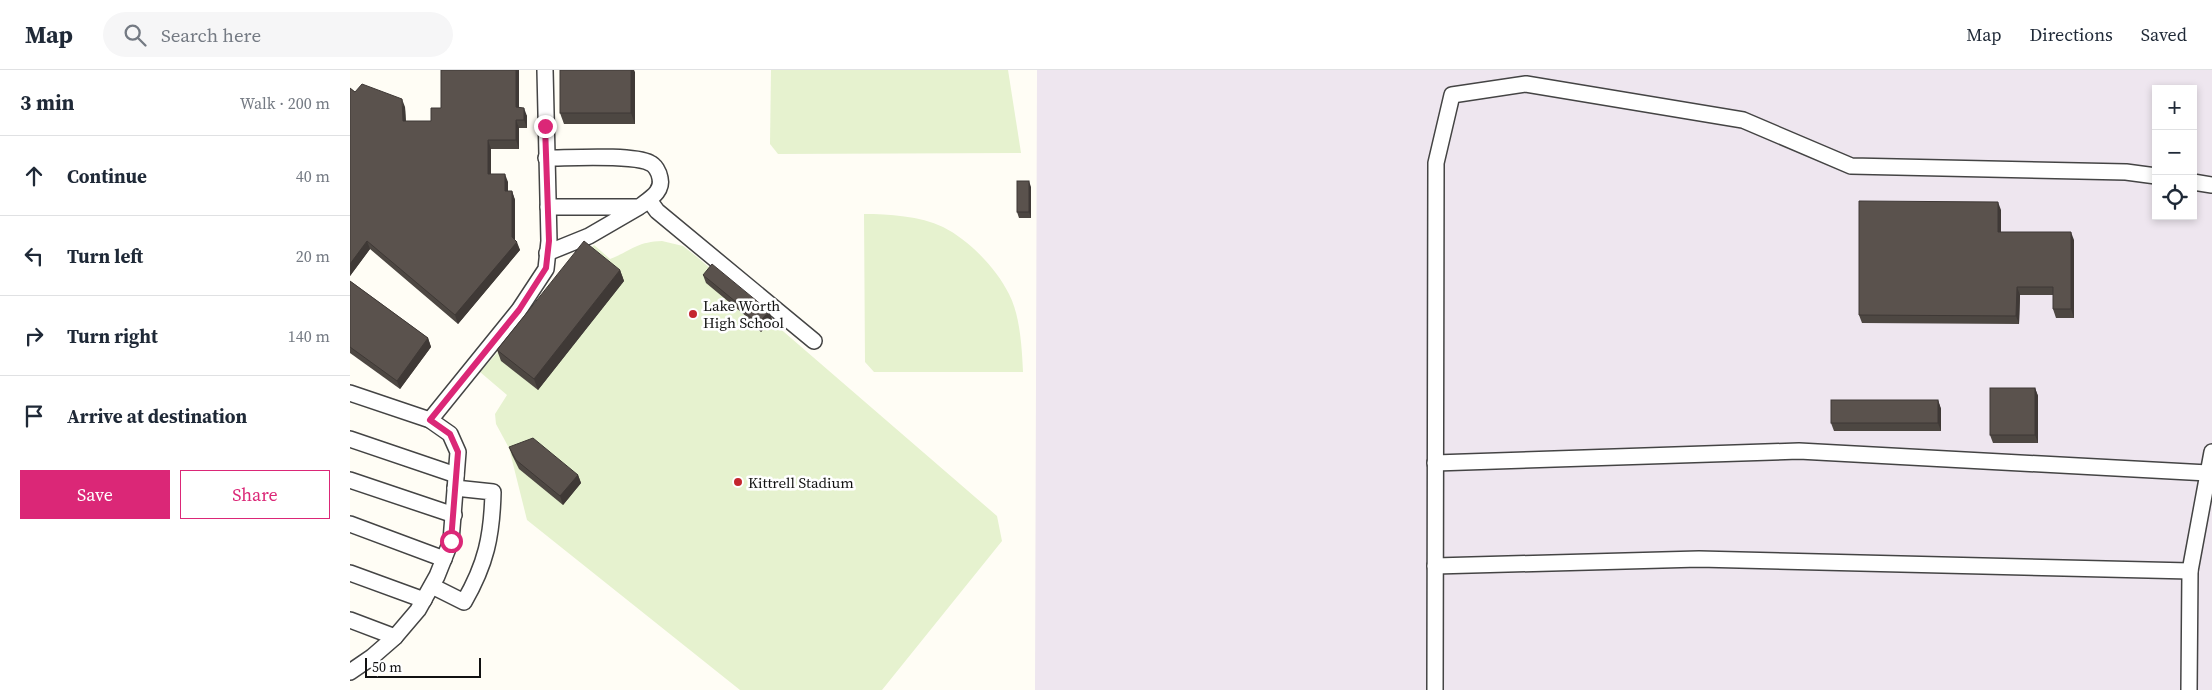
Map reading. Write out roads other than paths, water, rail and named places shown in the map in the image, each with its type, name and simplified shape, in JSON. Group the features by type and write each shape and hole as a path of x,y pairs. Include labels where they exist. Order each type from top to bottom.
{"lane":[{"path":"430,420 519,310 546,268 548,253 548,207 545,70"},
{"path":"1435,690 1436,163 1452,95 1526,84 1743,120 1851,166 2126,172 2152,175"},
{"path":"546,158 637,158 651,163 658,171 661,181 657,193 644,203 589,236 548,253"},
{"path":"2197,183 2212,185"},
{"path":"548,207 644,203 657,211 814,341"},
{"path":"350,393 430,420 450,434 458,452 451,541 432,586 418,610 395,637 353,667"},
{"path":"350,439 455,481 493,492 491,531 476,580 464,602 432,586"},
{"path":"1435,463 1799,451 2208,473"},
{"path":"2189,690 2190,571 2212,452"},
{"path":"350,480 454,515"},
{"path":"350,524 444,559"},
{"path":"1435,566 1699,559 2190,571"},
{"path":"350,573 424,600"},
{"path":"350,620 395,637"}],"place":[{"name":"Lake Worth High School","path":"693,314"},
{"name":"Kittrell Stadium","path":"738,482"}]}
